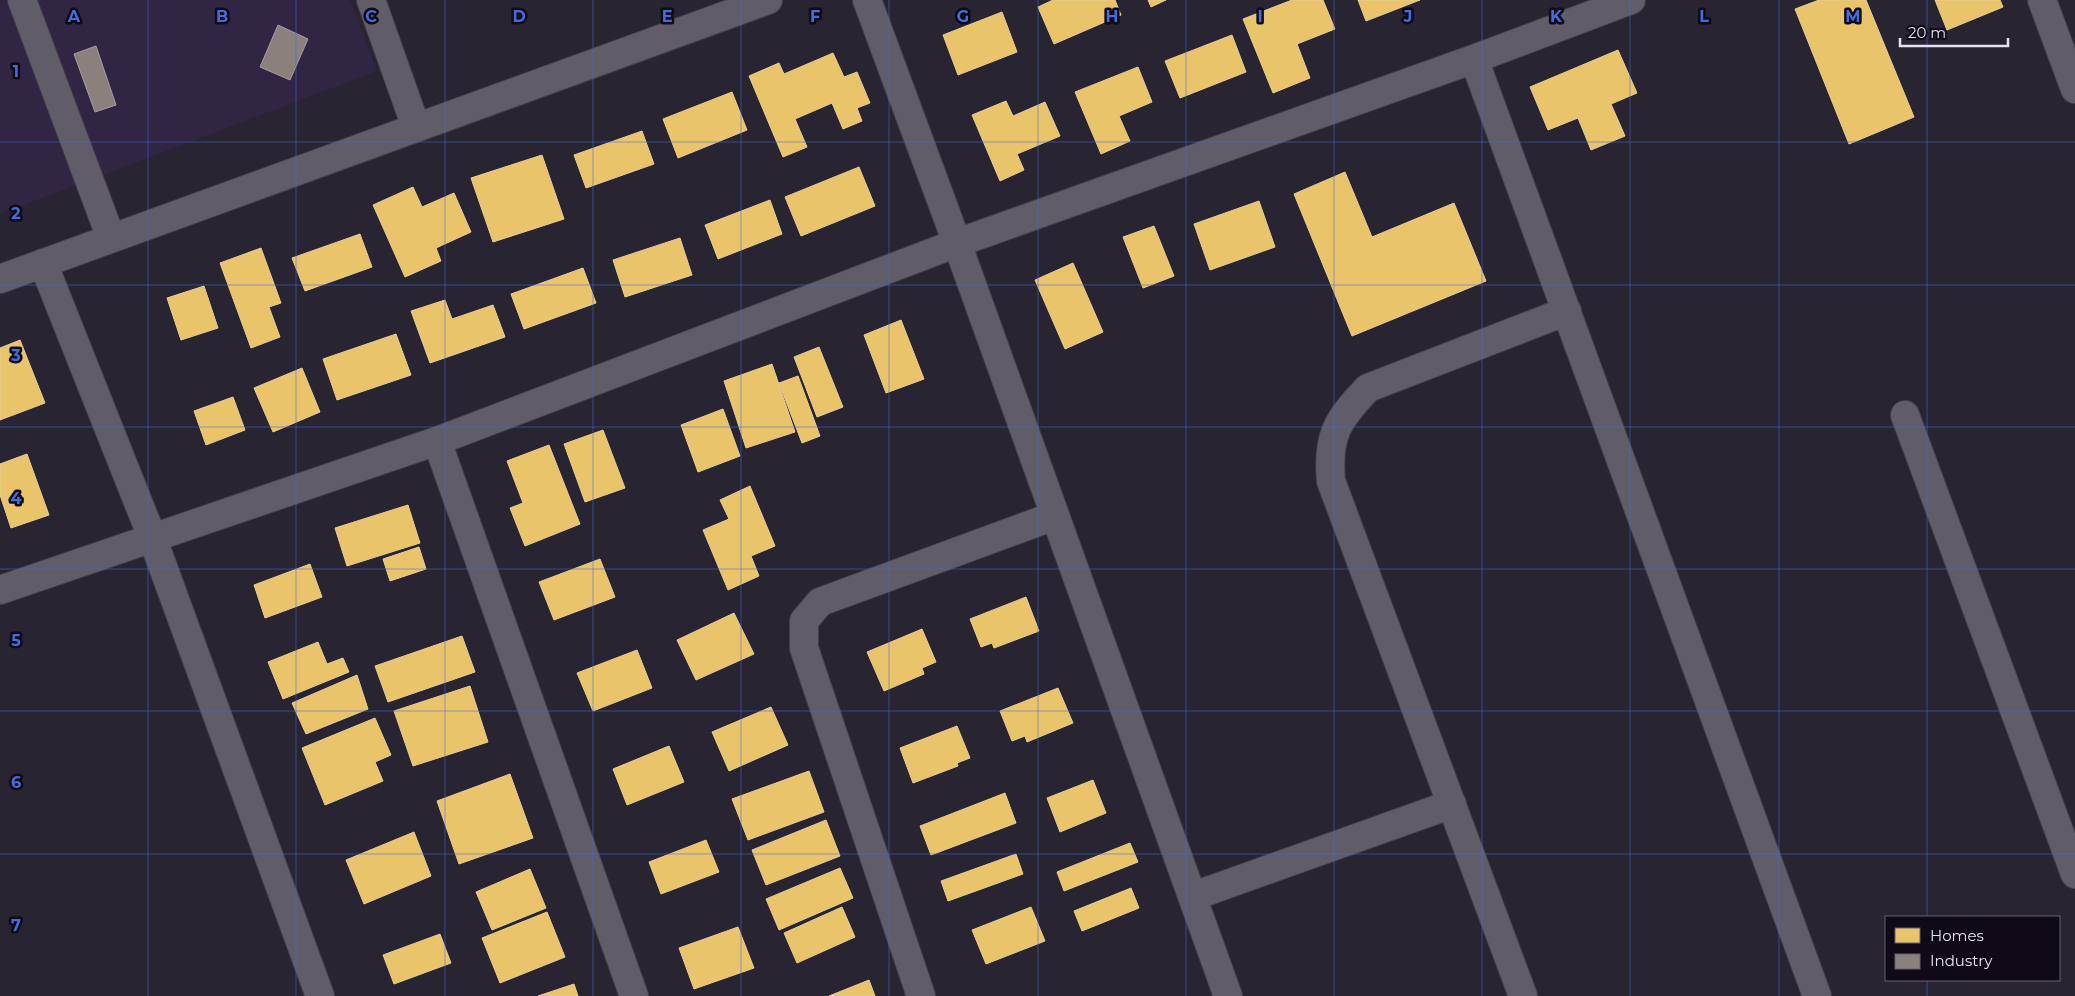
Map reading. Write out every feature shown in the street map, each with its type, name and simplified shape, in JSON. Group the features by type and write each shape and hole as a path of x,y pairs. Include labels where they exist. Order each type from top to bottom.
{"street":[{"path":"22,0 111,238"},
{"path":"371,0 416,127"},
{"path":"0,279 768,0"},
{"path":"867,0 1194,896 1228,996"},
{"path":"0,590 437,441 957,243 1474,59 1630,0"},
{"path":"2042,0 2075,89"},
{"path":"1474,59 1817,996"},
{"path":"43,263 152,537 320,996"},
{"path":"1523,996 1331,481 1329,457 1334,432 1348,409 1368,388 1567,311"},
{"path":"1905,415 2075,874"},
{"path":"437,441 634,996"},
{"path":"922,996 804,648 804,621 820,602 1054,516"},
{"path":"1194,896 1452,804"}],"shaded area":[{"path":"0,0 350,0 377,71 0,214"}],"building: Homes":[{"path":"1053,0 1115,0 1121,15 1054,44 1038,7"},
{"path":"1148,0 1166,0 1151,7"},
{"path":"1292,0 1323,0 1335,29 1297,44 1310,78 1273,93 1243,19"},
{"path":"1358,0 1420,0 1366,21"},
{"path":"1819,0 1866,0 1914,117 1849,144 1795,9"},
{"path":"1935,0 2000,0 2003,7 1947,30"},
{"path":"1002,12 1017,52 958,75 943,35"},
{"path":"1232,35 1246,72 1180,98 1165,61"},
{"path":"1618,50 1637,93 1611,104 1625,136 1591,150 1578,118 1548,130 1530,87"},
{"path":"833,53 844,77 857,72 870,103 857,108 862,121 843,129 832,103 795,119 807,147 783,157 749,76 779,63 784,74"},
{"path":"1138,67 1152,102 1119,116 1130,141 1101,154 1075,92"},
{"path":"732,92 747,130 678,158 663,119"},
{"path":"1006,101 1013,116 1045,102 1060,136 1017,154 1024,170 1000,181 972,115"},
{"path":"642,131 654,164 586,188 574,155"},
{"path":"542,155 564,219 493,242 471,178"},
{"path":"859,167 875,206 801,236 785,197"},
{"path":"1345,172 1372,237 1454,203 1486,281 1352,336 1294,194"},
{"path":"413,187 422,207 454,193 471,232 436,248 441,261 405,277 373,205"},
{"path":"770,200 782,234 718,259 705,225"},
{"path":"1259,201 1275,247 1210,270 1194,224"},
{"path":"1154,226 1174,276 1143,288 1123,237"},
{"path":"360,234 372,267 305,291 292,258"},
{"path":"680,238 692,275 625,297 613,260"},
{"path":"261,248 281,303 269,307 280,337 251,348 220,263"},
{"path":"1073,263 1103,332 1065,349 1035,280"},
{"path":"583,268 596,303 524,329 511,294"},
{"path":"204,286 218,328 181,340 167,298"},
{"path":"445,300 452,319 493,305 505,337 430,363 411,311"},
{"path":"901,320 924,379 886,393 864,335"},
{"path":"396,334 411,375 337,400 323,359"},
{"path":"20,340 45,403 0,420 0,348"},
{"path":"819,347 843,407 817,417 794,357"},
{"path":"772,364 795,432 746,448 724,381"},
{"path":"302,368 320,412 273,432 254,388"},
{"path":"798,376 820,436 802,443 779,383"},
{"path":"233,397 245,430 206,445 194,411"},
{"path":"723,409 740,456 698,472 681,425"},
{"path":"603,430 625,488 585,502 564,444"},
{"path":"549,445 580,524 525,546 510,508 523,503 507,461"},
{"path":"27,454 49,515 11,528 0,495 0,464"},
{"path":"750,486 775,546 751,556 759,576 728,590 703,530 729,519 720,500"},
{"path":"408,505 420,543 347,566 335,528"},
{"path":"419,547 426,569 390,581 383,559"},
{"path":"600,559 615,597 554,620 539,582"},
{"path":"310,564 322,597 265,618 254,585"},
{"path":"1026,597 1039,631 994,648 992,643 981,647 970,619"},
{"path":"734,613 754,654 696,680 677,640"},
{"path":"922,629 936,662 922,668 924,674 884,691 867,652"},
{"path":"462,636 475,672 388,702 375,666"},
{"path":"318,642 327,664 343,658 349,672 283,699 268,662"},
{"path":"637,650 652,688 593,711 577,673"},
{"path":"357,675 368,709 306,734 292,703"},
{"path":"470,686 488,742 413,766 394,711"},
{"path":"1058,688 1073,723 1027,742 1025,736 1012,741 1000,711"},
{"path":"771,707 788,745 729,771 712,732"},
{"path":"375,718 391,755 375,762 383,781 325,805 302,748"},
{"path":"957,726 970,758 957,763 958,766 913,783 900,748"},
{"path":"669,746 684,782 627,805 613,769"},
{"path":"809,771 824,812 748,840 732,799"},
{"path":"510,774 533,838 459,864 437,801"},
{"path":"1093,780 1106,813 1060,832 1047,798"},
{"path":"1005,793 1016,823 931,855 920,826"},
{"path":"826,820 840,856 766,885 752,850"},
{"path":"414,832 431,876 364,904 346,860"},
{"path":"706,840 719,872 661,894 649,862"},
{"path":"1130,843 1138,862 1064,891 1057,872"},
{"path":"1016,854 1023,874 948,901 941,881"},
{"path":"840,868 853,898 779,930 766,899"},
{"path":"530,869 546,908 492,930 476,892"},
{"path":"1131,888 1139,908 1082,931 1074,911"},
{"path":"842,907 855,937 797,963 784,933"},
{"path":"1031,907 1045,941 986,964 972,930"},
{"path":"547,912 565,957 500,983 482,938"},
{"path":"738,927 754,968 694,989 679,948"},
{"path":"440,934 451,963 394,984 383,955"},
{"path":"869,980 875,996 829,996"},
{"path":"574,984 578,996 538,996"}],"building: Industry":[{"path":"278,25 308,39 290,80 260,67"},
{"path":"96,46 116,105 95,112 74,54"}]}
